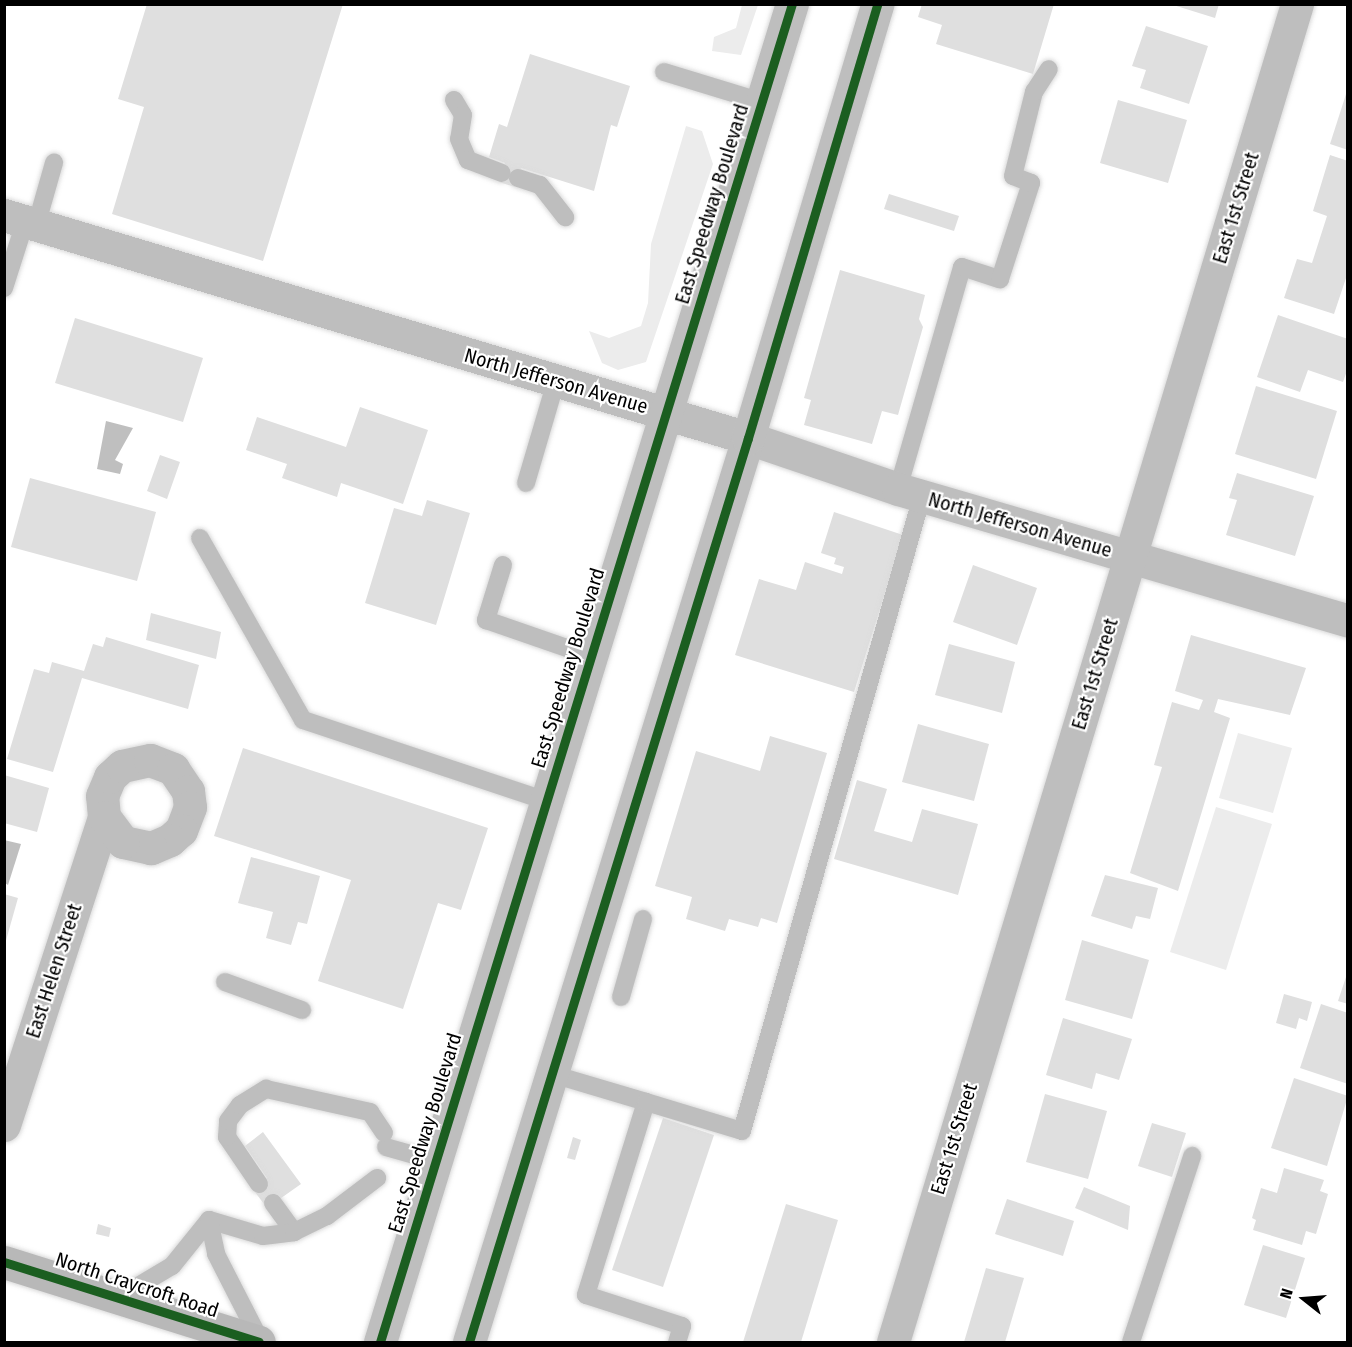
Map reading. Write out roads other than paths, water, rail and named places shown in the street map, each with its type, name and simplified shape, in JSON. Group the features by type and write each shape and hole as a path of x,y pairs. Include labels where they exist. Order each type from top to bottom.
{"main road":[{"name":"North Craycroft Road","path":"6,1268 118,1298 260,1342"}],"street":[{"name":"East Speedway Boulevard","path":"380,1342 792,4"},
{"path":"469,1342 748,438 877,4"},
{"name":"East 1st Street","path":"893,1342 1297,4"},
{"name":"North Jefferson Avenue","path":"22,221 667,413 910,492 1347,621"},
{"name":"East Helen Street","path":"4,1125 104,818"}],"lane":[{"path":"552,1074 742,1131 910,492 962,267 1000,279 1031,183 1013,176 1034,92 1049,69"},
{"path":"664,72 762,102"},
{"path":"454,100 463,115 459,139 468,160 540,185 565,217"},
{"path":"4,288 22,221 54,163"},
{"path":"526,483 556,381"},
{"path":"200,538 303,720 546,801"},
{"path":"503,565 486,620 590,656"},
{"path":"621,997 643,919"},
{"path":"225,982 302,1010"},
{"path":"259,1184 226,1137 228,1121 240,1105 266,1089 370,1112 385,1140 435,1161"},
{"path":"645,1102 585,1295 682,1326 677,1342"},
{"path":"1131,1342 1192,1156"},
{"path":"209,1220 263,1236 294,1232 327,1216 376,1178"},
{"path":"273,1203 294,1232"},
{"path":"118,1298 172,1266 209,1220"},
{"path":"209,1220 216,1254 260,1342"}]}
